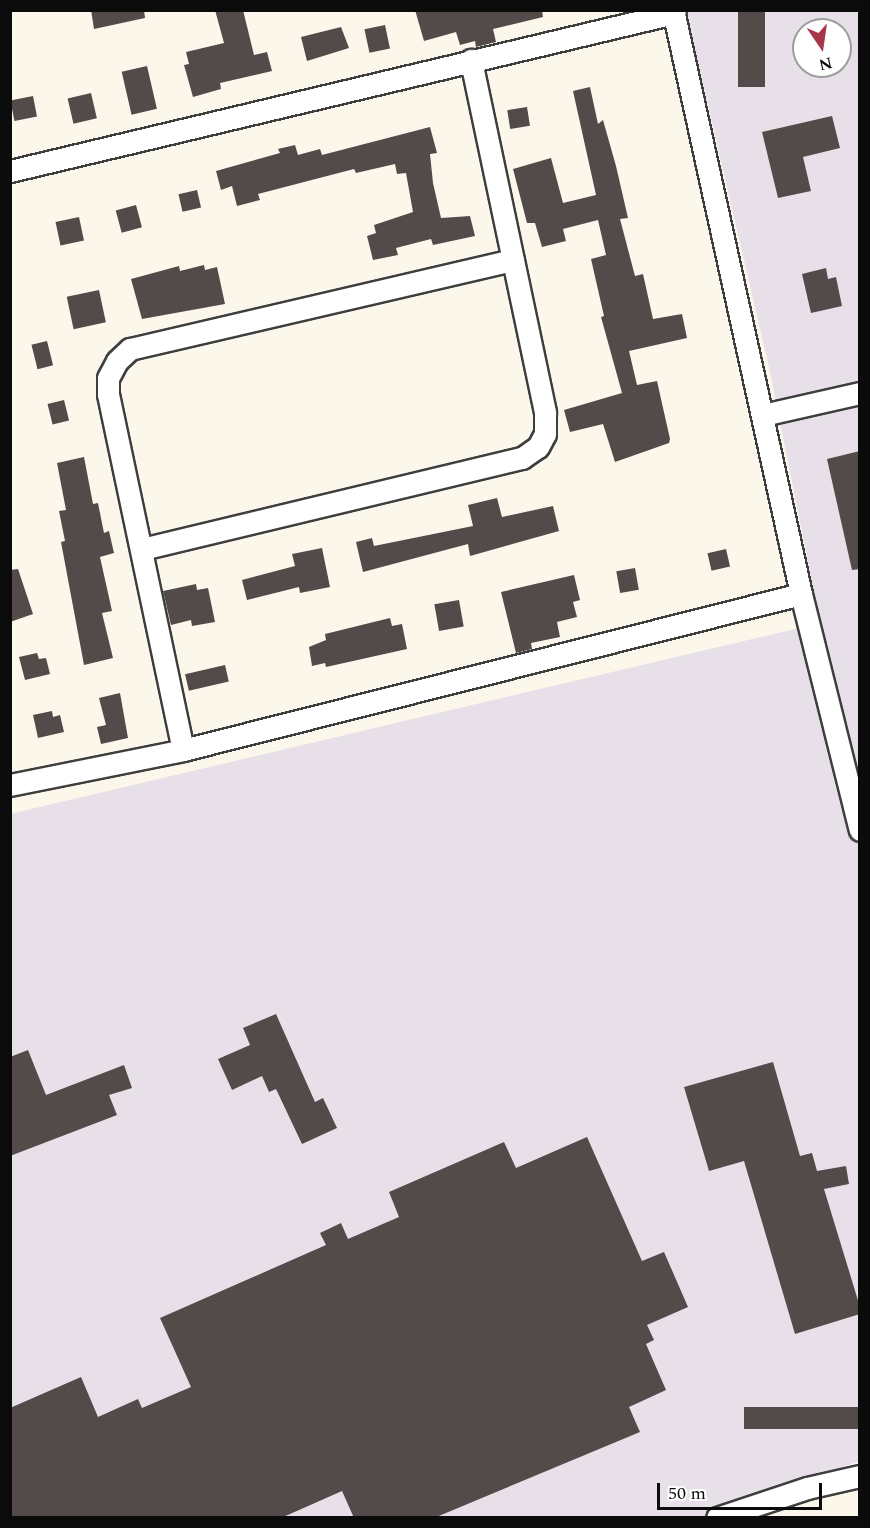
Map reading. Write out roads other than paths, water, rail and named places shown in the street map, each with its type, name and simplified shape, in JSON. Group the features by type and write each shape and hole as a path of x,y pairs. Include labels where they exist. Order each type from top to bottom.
{"street":[{"path":"10,171 673,12 801,594 860,830"},
{"path":"142,549 522,458 538,447 545,434 545,412 471,60"},
{"path":"183,750 108,394 108,378 117,361 130,349 513,260"},
{"path":"763,415 860,393"},
{"path":"10,785 183,750 801,594"},
{"path":"717,1518 807,1488 860,1476"}]}
